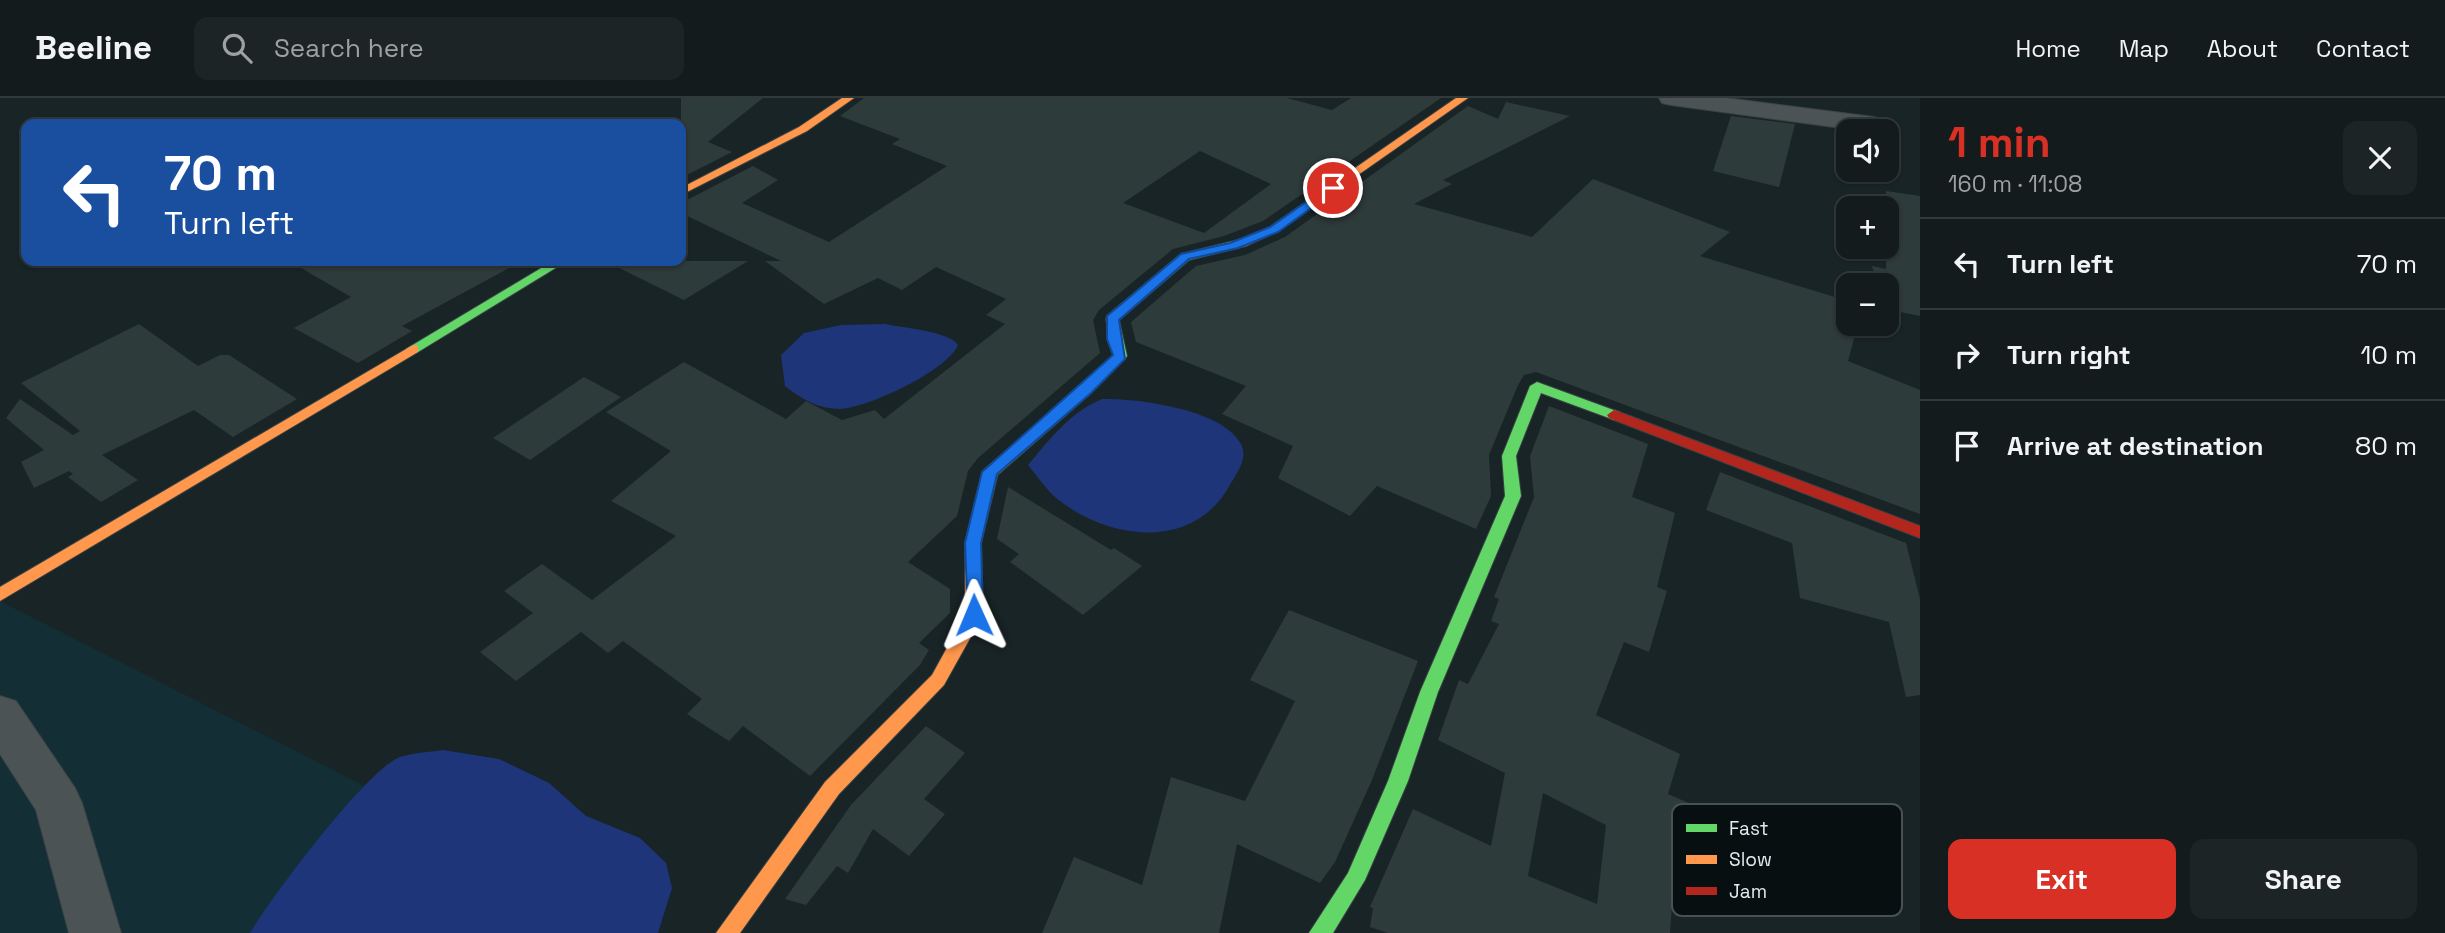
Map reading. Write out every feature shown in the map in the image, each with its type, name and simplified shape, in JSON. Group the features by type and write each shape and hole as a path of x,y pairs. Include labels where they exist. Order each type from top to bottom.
{"street":[{"path":"686,189 803,129 849,98"},
{"path":"727,933 832,788 937,680 974,615 973,543 990,472 1086,390 1120,356 1114,339 1112,319 1185,257 1234,246 1274,229 1436,114 1463,98"},
{"path":"1671,98 1836,120"},
{"path":"0,595 553,266"},
{"path":"1320,933 1355,880 1398,781 1429,692 1513,496 1509,456 1537,386 1920,532"},
{"path":"0,715 58,803 95,933"}],"shaded area":[{"path":"0,601 654,933 0,933"}],"water":[{"path":"885,324 936,333 958,345 939,366 923,376 886,395 852,407 832,409 818,405 785,386 781,355 804,333 841,325"},
{"path":"1102,399 1177,408 1216,422 1231,432 1241,444 1243,459 1234,478 1215,505 1196,520 1174,529 1150,533 1101,524 1077,513 1056,498 1028,465 1070,419"},
{"path":"443,750 499,759 549,783 586,816 640,838 666,863 672,888 658,933 250,933 298,865 365,785 400,757"}],"building":[{"path":"681,98 763,98 708,142 732,152 686,175 686,119 681,119"},
{"path":"864,98 1287,98 1332,110 1351,98 1441,98 1263,221 1224,236 1173,249 1099,310 1093,320 1100,353 978,458 968,471 957,516 908,562 950,589 950,613 919,643 929,650 920,665 810,776 743,726 729,741 687,714 702,699 623,641 608,653 581,632 516,681 480,652 533,613 504,591 542,564 592,600 676,536 611,501 671,451 606,412 684,362 786,419 806,401 842,420 875,410 884,419 1005,324 986,315 1006,299 936,267 902,290 878,278 824,304 765,261 781,261 686,215 686,200 753,166 778,180 742,203 829,242 947,166 892,144 900,139 840,116","holes":["1200,151 1271,184 1204,233 1123,203"]},
{"path":"1506,102 1570,116 1443,180 1452,184 1414,204 1532,237 1593,179 1730,232 1700,256 1836,297 1836,336 1855,336 1848,361 1920,390 1920,514 1536,372 1524,375 1518,385 1489,455 1491,496 1476,529 1377,486 1350,516 1278,478 1293,446 1222,414 1246,386 1136,342 1131,322 1196,266 1245,255 1285,237 1468,106 1498,119"},
{"path":"1731,116 1795,124 1779,187 1713,171"},
{"path":"1886,191 1920,196 1920,316 1899,312 1899,273 1874,273 1872,266 1886,269 1886,259 1899,259 1899,196 1886,196"},
{"path":"686,261 748,261 684,300 615,266 686,266"},
{"path":"298,266 513,266 402,326 412,331 358,363 294,328 351,297"},
{"path":"139,324 198,366 220,355 229,355 297,399 233,437 194,410 102,455 138,480 101,502 68,477 73,474 69,471 34,488 21,462 44,450 6,418 20,399 73,435 80,431 21,383"},
{"path":"584,377 621,397 530,460 493,438"},
{"path":"1549,406 1648,444 1632,497 1675,513 1657,587 1667,591 1649,652 1624,642 1596,715 1680,754 1668,794 1691,804 1672,804 1670,933 1388,933 1370,927 1373,908 1370,907 1413,809 1491,846 1505,773 1438,740 1459,680 1468,684 1499,624 1491,621 1499,599 1494,597 1534,497 1530,456","holes":["1543,793 1606,825 1597,904 1528,876"]},
{"path":"1720,472 1906,543 1920,599 1920,695 1906,697 1889,622 1800,598 1792,543 1706,510"},
{"path":"1008,487 1142,566 1083,615 1010,562 1019,554 997,539"},
{"path":"1289,610 1418,661 1372,780 1335,862 1320,883 1237,844 1219,933 1042,933 1074,857 1142,885 1171,777 1245,801 1295,701 1250,680"},
{"path":"926,726 965,753 924,799 945,814 909,856 873,829 848,873 837,866 806,905 785,899 851,805"}],"traffic: fast":[{"path":"990,473 1086,390 1120,356 1112,319 1185,257 1242,243"},
{"path":"413,349 553,266"},
{"path":"1320,933 1355,880 1398,781 1429,692 1513,496 1509,456 1537,386 1614,415"}],"traffic: slow":[{"path":"686,189 803,129 849,98"},
{"path":"1242,243 1274,229 1463,98"},
{"path":"0,595 413,349"},
{"path":"727,933 832,788 938,680 974,615 973,543 990,473"}],"traffic: jam":[{"path":"1614,415 1920,532"}],"route":[{"path":"974,615 973,543 990,472 1086,390 1120,356 1114,339 1112,319 1185,257 1234,246 1274,229 1333,188"}]}
